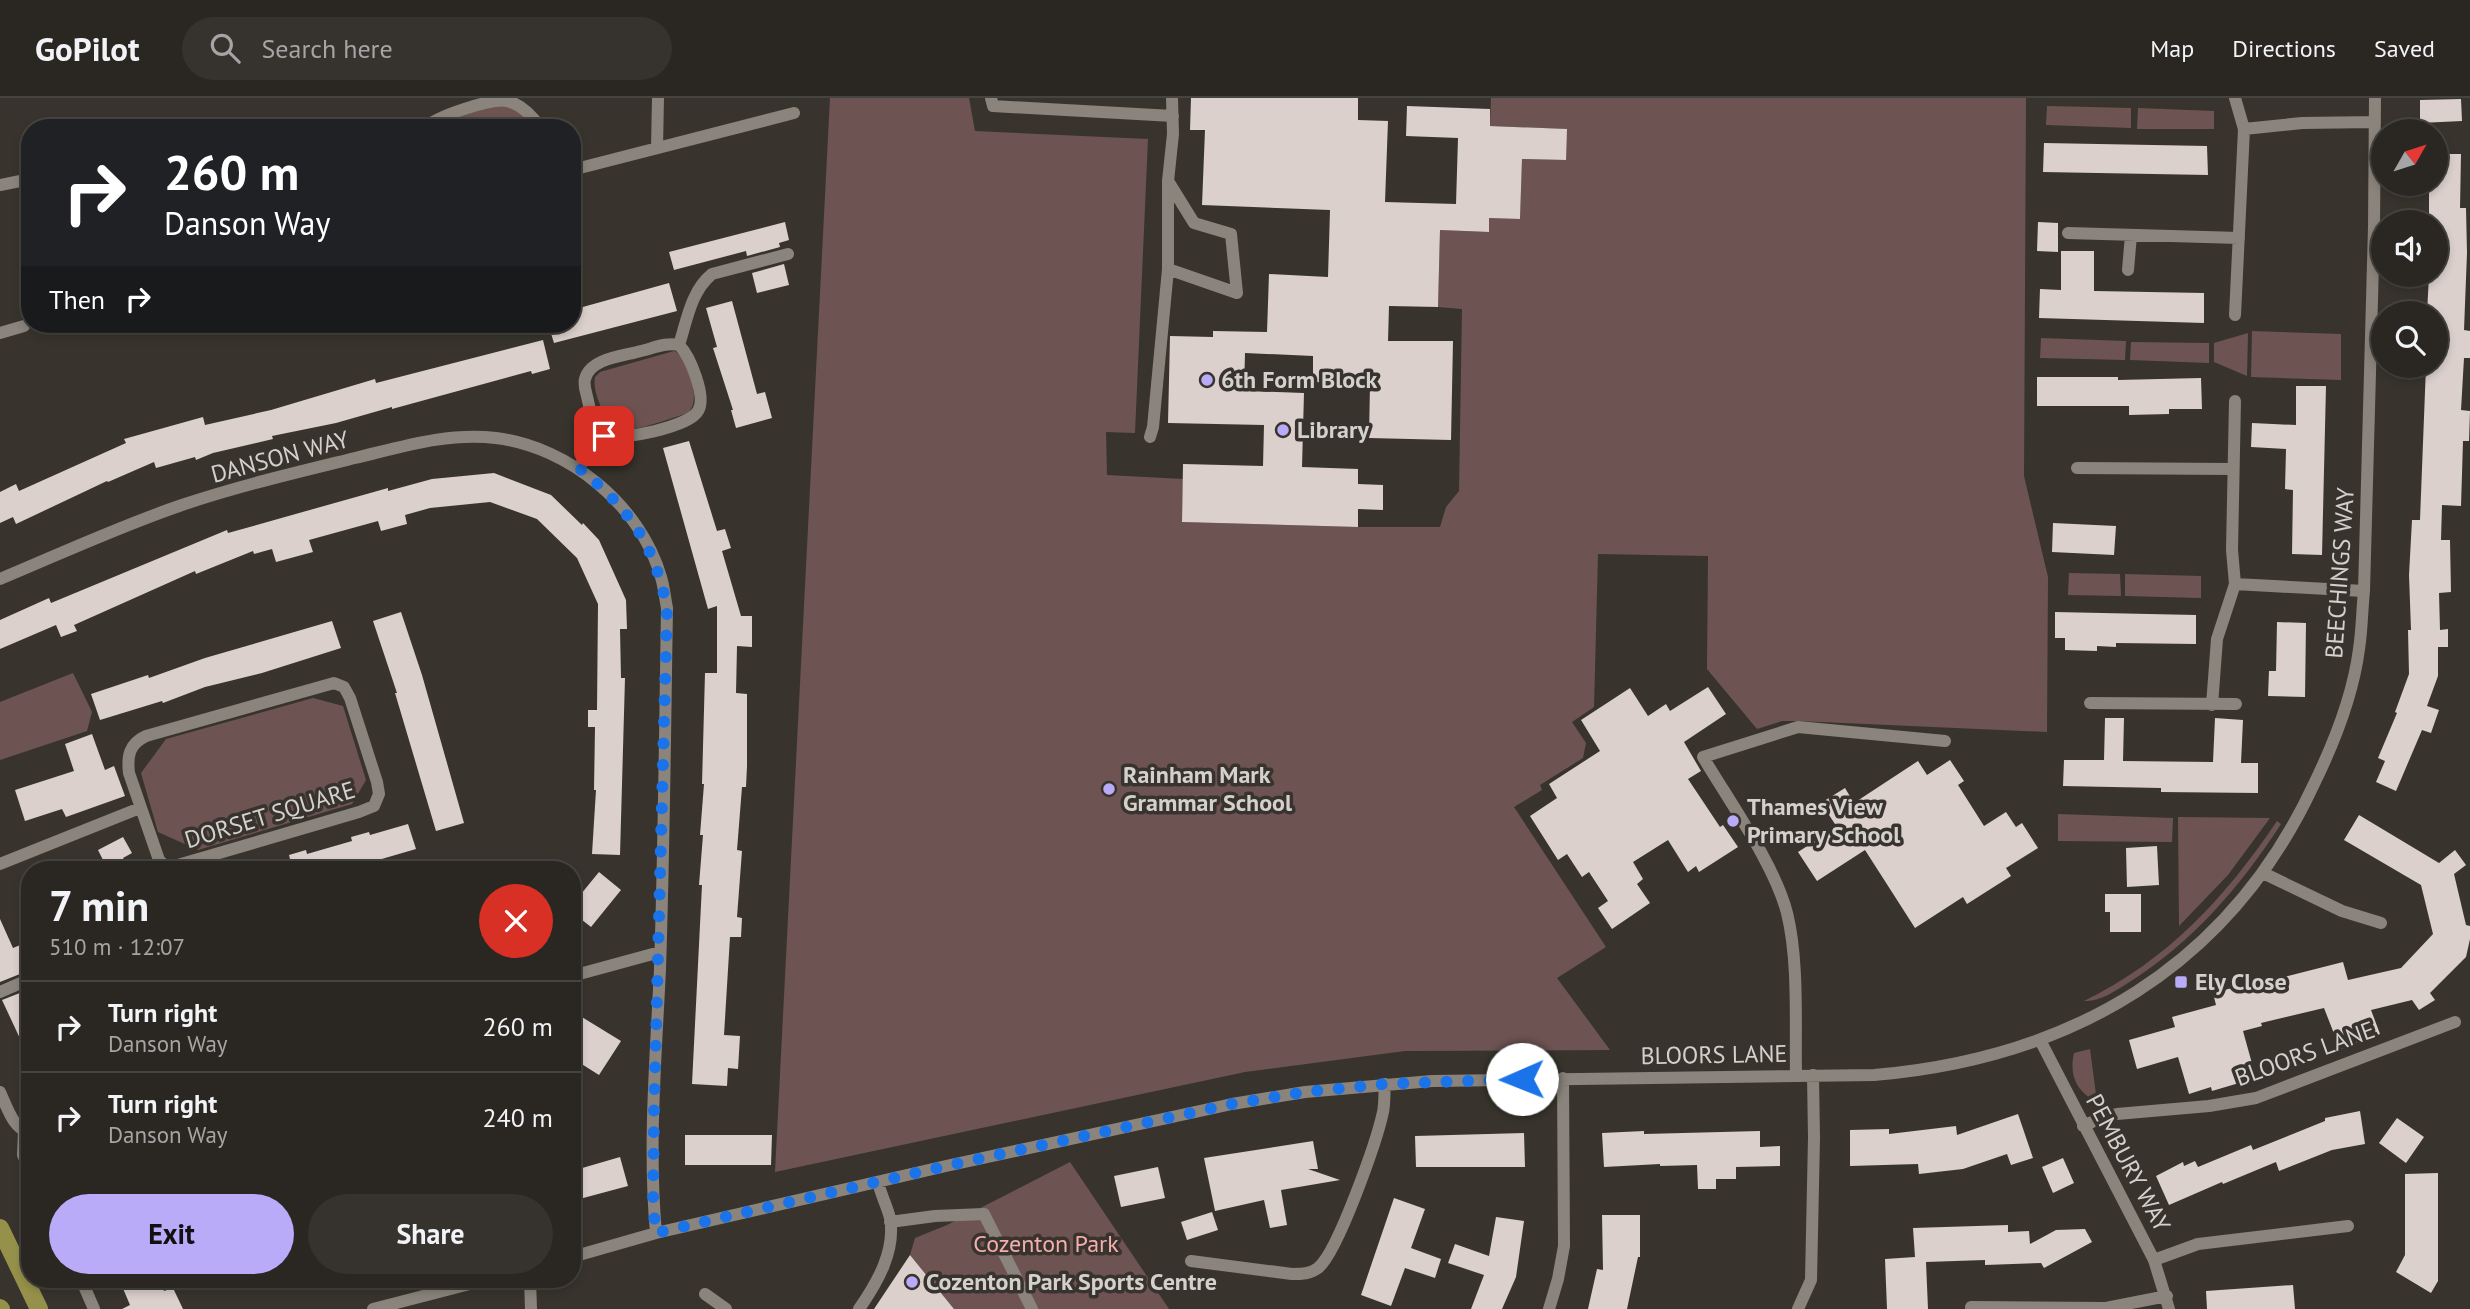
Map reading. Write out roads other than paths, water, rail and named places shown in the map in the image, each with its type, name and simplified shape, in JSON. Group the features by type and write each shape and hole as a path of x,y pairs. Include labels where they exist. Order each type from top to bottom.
{"main road":[{"path":"0,1228 21,1272"},
{"path":"29,1288 39,1309"}],"street":[{"path":"657,148 658,98"},
{"path":"991,98 993,106 1046,104 1172,116"},
{"path":"1150,437 1168,269 1172,98"},
{"path":"2235,98 2244,129 2235,315"},
{"name":"BEECHINGS WAY","path":"2375,98 2375,119"},
{"path":"439,119 458,110 507,100 528,111 534,119"},
{"path":"581,168 794,113"},
{"path":"2244,129 2302,123 2371,122"},
{"path":"0,186 21,181"},
{"path":"1168,181 1194,223 1231,234 1237,293 1168,269"},
{"name":"BEECHINGS WAY","path":"2040,1040 2107,1011 2170,969 2225,920 2263,873 2304,807 2332,747 2347,703 2359,650 2364,591 2373,196"},
{"path":"2068,233 2239,238"},
{"path":"2129,270 2131,235"},
{"path":"679,345 697,290 703,281 712,274 788,254"},
{"path":"0,334 21,327"},
{"path":"667,344 679,345 687,354 701,396 699,411 689,420 670,426 618,438 604,436 594,423 584,385 585,377 605,361 667,344"},
{"path":"2212,705 2217,639 2235,584 2235,401"},
{"name":"DANSON WAY","path":"0,579 183,505 339,462 442,438 468,436 520,442 551,453 579,468 620,506 651,551 661,578 667,608 654,1111 653,1205 656,1233"},
{"path":"579,468 604,436"},
{"path":"2077,468 2233,468"},
{"path":"2235,584 2364,591"},
{"name":"DORSET SQUARE","path":"160,861 129,773 130,751 139,740 334,683 344,688 350,698 379,794 374,806 192,861"},
{"path":"2090,703 2236,704"},
{"path":"1796,1075 1794,967 1787,912 1765,861 1703,757 1798,727 1945,741"},
{"path":"0,864 140,808"},
{"path":"2263,873 2342,911 2381,923"},
{"path":"581,974 660,952"},
{"path":"0,992 21,983"},
{"name":"BLOORS LANE","path":"2083,1126 2117,1114 2256,1098 2455,1022"},
{"name":"BLOORS LANE","path":"581,1254 656,1233 878,1182 1232,1104 1305,1092 1385,1084 1874,1075 1920,1071 1983,1058 2040,1040"},
{"name":"PEMBURY WAY","path":"2040,1040 2154,1259 2168,1303"},
{"path":"1798,1309 1811,1280 1813,1075"},
{"path":"1549,1309 1564,1246 1563,1079"},
{"path":"1191,1261 1292,1274 1309,1273 1321,1265 1332,1248 1373,1145 1384,1108 1385,1084"},
{"path":"0,1092 16,1125 21,1128"},
{"path":"859,1309 885,1262 891,1245 890,1222 878,1182"},
{"path":"890,1222 934,1216 984,1214 1032,1309"},
{"path":"2154,1259 2198,1244 2347,1226"},
{"path":"85,1288 94,1309"},
{"path":"373,1309 454,1288"},
{"path":"530,1288 531,1309"},
{"path":"705,1294 726,1309"},
{"path":"1971,1307 2106,1308 2168,1303"}],"place":[{"name":"6th Form Block","path":"1207,380"},
{"name":"Library","path":"1283,430"},
{"name":"Rainham Mark Grammar School","path":"1109,789"},
{"name":"Thames View Primary School","path":"1733,821"},
{"name":"Ely Close","path":"2181,982"},
{"name":"Cozenton Park Sports Centre","path":"912,1282"}],"park label":[{"name":"Cozenton Park","path":"1046,1244"}]}
